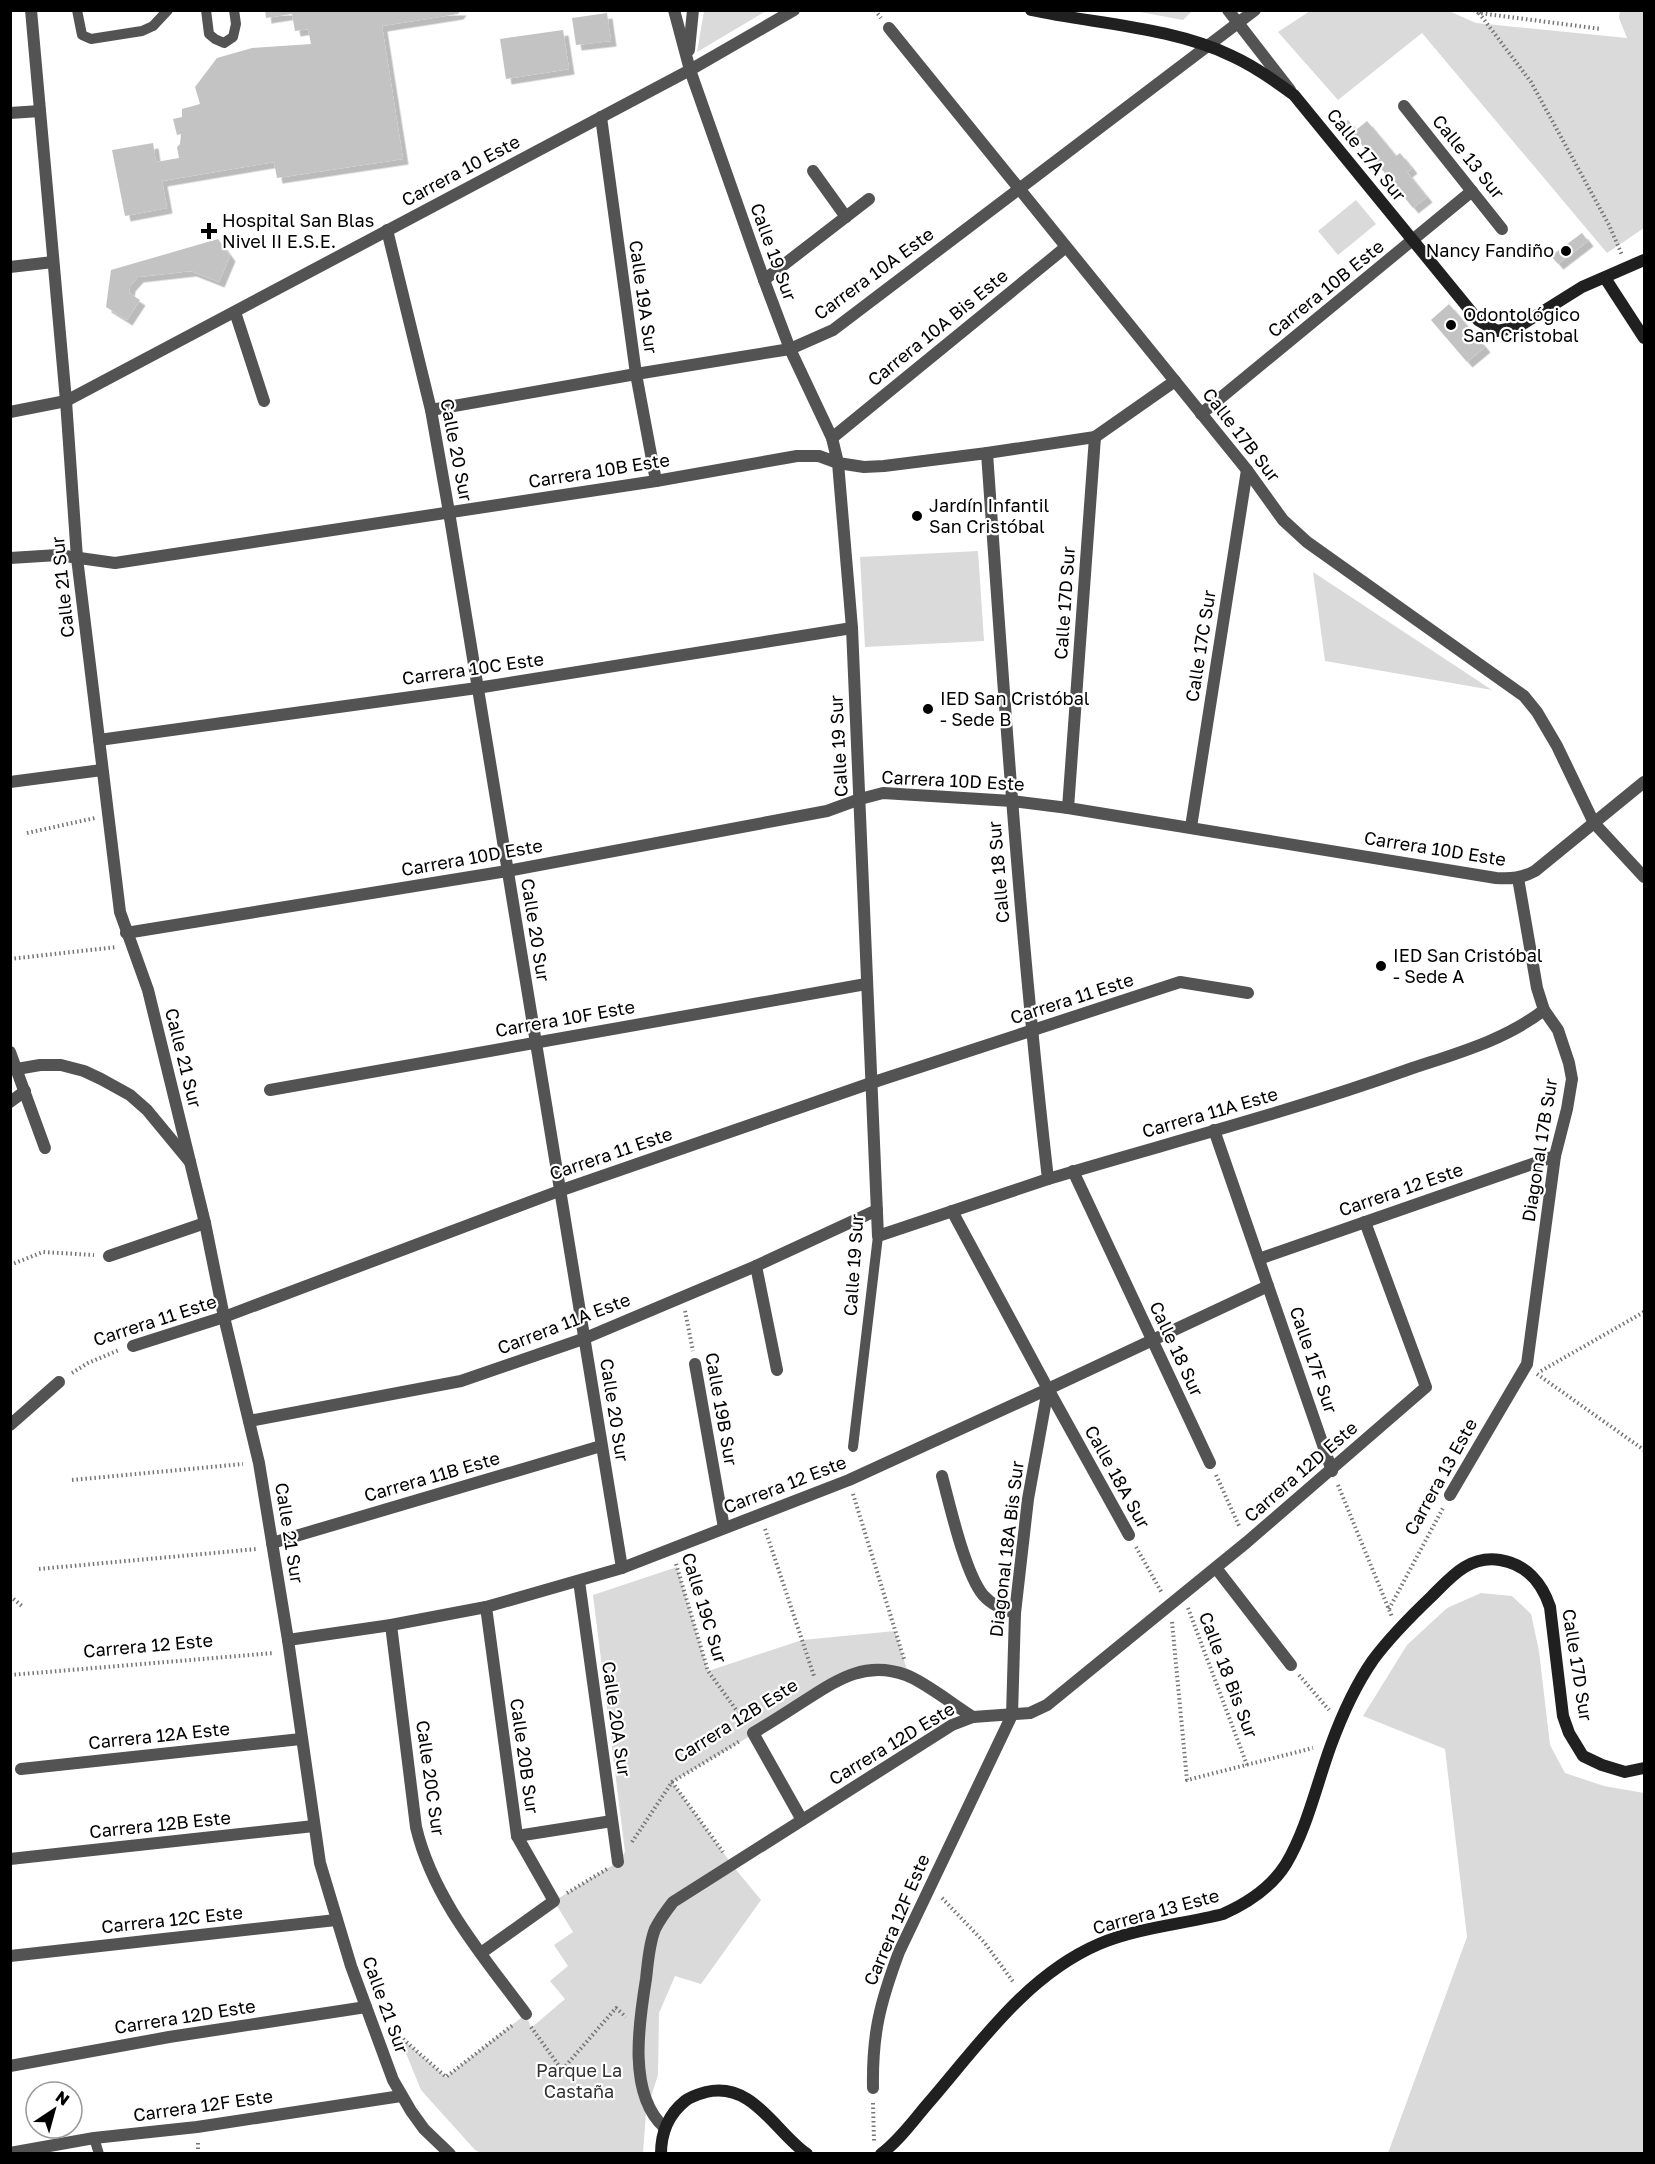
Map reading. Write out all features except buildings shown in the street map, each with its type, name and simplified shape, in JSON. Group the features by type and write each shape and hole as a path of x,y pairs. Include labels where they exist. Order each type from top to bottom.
{"main road":[{"path":"1030,10 1209,46 1251,65 1294,95"},
{"name":"Calle 17A Sur","path":"1294,95 1478,320 1497,331 1518,327 1575,291 1605,278"},
{"path":"1644,261 1605,278 1644,338"},
{"name":"Calle 17D Sur","path":"1340,1722 1359,1681 1374,1658 1398,1631 1456,1572 1467,1564 1486,1559 1497,1559 1517,1565 1534,1578 1546,1595 1553,1626 1563,1716 1583,1756 1624,1772 1644,1768"},
{"name":"Carrera 13 Este","path":"881,2154 904,2132 1022,1996 1059,1966 1100,1943 1223,1914 1244,1904 1263,1890 1284,1866 1292,1852 1340,1722"},
{"path":"661,2154 665,2128 674,2112 689,2098 721,2090 732,2092 751,2102 807,2154"}],"street":[{"name":"Calle 21 Sur","path":"31,10 66,401 77,558 118,898 126,933 148,990 191,1163 224,1317 259,1463 289,1646 320,1863 336,1920 393,2080 424,2129 450,2154"},
{"name":"Calle 19 Sur","path":"674,10 690,69 764,280 790,350 832,438 838,463 852,628 878,1236"},
{"name":"Calle 19 Sur","path":"690,69 689,37 693,10"},
{"name":"Carrera 10 Este","path":"10,412 66,401 601,117 794,10"},
{"name":"Calle 17A Sur","path":"1228,10 1294,95"},
{"path":"1238,24 1255,10"},
{"name":"Carrera 10A Este","path":"431,410 790,350 832,330 1238,24"},
{"name":"Calle 17B Sur","path":"889,28 1247,470 1283,520 1307,542 1524,696 1537,712 1557,746 1594,823 1644,877"},
{"name":"Calle 13 Sur","path":"1404,106 1502,229"},
{"path":"10,113 40,111"},
{"name":"Calle 19A Sur","path":"601,117 636,374 656,481"},
{"path":"813,171 846,217"},
{"name":"Carrera 10B Este","path":"1202,414 1472,191"},
{"path":"764,280 869,199"},
{"name":"Calle 20 Sur","path":"387,230 431,410 449,512 622,1568"},
{"name":"Carrera 10A Bis Este","path":"832,438 1066,247"},
{"path":"10,267 53,262"},
{"path":"235,312 264,401"},
{"name":"Carrera 10B Este","path":"10,558 46,554 115,563 656,481 797,456 819,456 838,463 864,467 884,466 1095,437 1175,381"},
{"name":"Calle 17D Sur","path":"1068,808 1095,437"},
{"name":"Calle 18 Sur","path":"987,453 1031,1031 1048,1179"},
{"name":"Calle 17C Sur","path":"1191,827 1247,470"},
{"name":"Carrera 10C Este","path":"99,740 477,688 852,628"},
{"path":"10,782 102,770"},
{"name":"Carrera 10D Este","path":"126,933 507,871 827,811 883,793 1012,801 1068,808 1496,878 1518,878 1535,871 1644,782"},
{"name":"Diagonal 17B Sur","path":"1518,878 1537,988 1545,1010 1558,1030 1572,1079 1567,1110 1555,1156 1527,1364"},
{"name":"Carrera 11 Este","path":"134,1346 224,1317 559,1191 871,1083 1180,982 1248,993"},
{"name":"Carrera 10F Este","path":"270,1090 866,984"},
{"name":"Carrera 11A Este","path":"878,1236 1048,1179 1343,1093 1480,1045 1514,1031 1545,1010"},
{"path":"10,1052 45,1148"},
{"path":"17,1069 40,1065 61,1065 84,1071 130,1095 147,1110 191,1163"},
{"path":"10,1102 25,1091"},
{"name":"Calle 17F Sur","path":"1215,1130 1332,1471"},
{"name":"Carrera 12 Este","path":"1259,1259 1555,1156"},
{"name":"Calle 18 Sur","path":"1073,1172 1210,1463"},
{"name":"Carrera 11A Este","path":"249,1422 461,1381 584,1339 756,1266 877,1210"},
{"name":"Calle 18A Sur","path":"952,1211 1129,1535"},
{"name":"Carrera 12D Este","path":"665,2128 656,2120 643,2084 638,2027 652,1942 659,1921 682,1895 733,1866 952,1725 973,1717 992,1714 1030,1713 1047,1705 1332,1471 1426,1387 1365,1222"},
{"path":"109,1256 205,1223"},
{"path":"756,1266 777,1370"},
{"name":"Carrera 12 Este","path":"289,1646 486,1607 622,1568 849,1480 1268,1286"},
{"name":"Calle 19B Sur","path":"695,1364 724,1528"},
{"name":"Carrera 13 Este","path":"1450,1495 1527,1364"},
{"path":"10,1425 59,1382"},
{"name":"Diagonal 18A Bis Sur","path":"1012,1715 1014,1613 1028,1499 1048,1389"},
{"name":"Carrera 11B Este","path":"272,1545 601,1446"},
{"path":"942,1476 973,1579 990,1602 1014,1613"},
{"path":"1216,1568 1291,1665"},
{"name":"Calle 20A Sur","path":"579,1581 618,1862"},
{"name":"Calle 20B Sur","path":"486,1607 517,1836 554,1901"},
{"name":"Calle 20C Sur","path":"391,1625 420,1844 441,1894 526,2014"},
{"name":"Carrera 12B Este","path":"753,1733 847,1675 885,1670 909,1676 973,1717"},
{"name":"Carrera 12F Este","path":"873,2088 872,2055 876,2025 885,1989 899,1952 1012,1715"},
{"path":"753,1733 802,1820"},
{"name":"Carrera 12A Este","path":"21,1769 301,1739"},
{"path":"517,1836 612,1821"},
{"name":"Carrera 12B Este","path":"10,1859 314,1826"},
{"path":"481,1953 554,1901"},
{"name":"Carrera 12C Este","path":"10,1956 336,1920"},
{"name":"Carrera 12D Este","path":"10,2066 169,2037 366,2007"},
{"name":"Carrera 12F Este","path":"10,2153 94,2138 197,2127 401,2096"}],"lane":[{"path":"77,10 82,35 91,39 142,31 153,26 168,10"},
{"path":"206,10 209,34 224,43 233,37 236,24 234,10"},
{"name":"Calle 19 Sur","path":"853,1447 878,1236"},
{"path":"94,2138 99,2154"}],"path":[{"path":"1473,10 1479,13 1601,29"},
{"path":"1479,13 1531,82 1609,225 1622,255"},
{"path":"27,833 107,815"},
{"path":"10,959 131,945"},
{"path":"10,1265 43,1252 109,1256"},
{"name":"Calle 19B Sur","path":"683,1296 695,1364"},
{"path":"1536,1374 1644,1312"},
{"name":"Carrera 11 Este","path":"59,1382 108,1353 134,1346"},
{"path":"1527,1364 1536,1374 1644,1450"},
{"path":"72,1480 259,1463"},
{"path":"1210,1463 1247,1542"},
{"path":"1332,1471 1398,1631"},
{"path":"849,1480 909,1676"},
{"name":"Carrera 13 Este","path":"1389,1609 1450,1495"},
{"path":"760,1514 819,1691"},
{"name":"Calle 18A Sur","path":"1129,1535 1170,1606 1186,1780 1247,1765"},
{"path":"39,1569 272,1545"},
{"name":"Calle 19C Sur","path":"671,1549 708,1671 753,1733"},
{"name":"Calle 18 Bis Sur","path":"1183,1595 1247,1765"},
{"path":"10,1596 22,1606"},
{"name":"Carrera 12 Este","path":"10,1676 289,1646"},
{"path":"1291,1665 1340,1722"},
{"name":"Carrera 12B Este","path":"554,1901 618,1862 672,1782 753,1733"},
{"path":"1247,1765 1331,1744"},
{"path":"672,1782 733,1866"},
{"path":"930,1887 984,1942 1022,1996"},
{"path":"391,2029 446,2077 526,2014 531,2028 562,2070 615,2008 638,2027"},
{"path":"873,2088 874,2143"}],"green space":[{"path":"704,10 766,11 697,52"},
{"path":"1135,11 1192,11 1183,20"},
{"path":"1310,11 1449,11 1476,23 1627,38 1619,18 1620,11 1644,11 1644,228 1607,253 1422,33 1338,100 1278,32"},
{"path":"1356,200 1376,224 1338,255 1318,231"},
{"path":"978,551 984,641 865,647 860,557"},
{"path":"1313,572 1492,690 1325,661"},
{"name":"Parque La Castaña","path":"677,1567 708,1671 802,1640 895,1631 909,1676 859,1672 672,1782 733,1866 761,1900 701,1984 675,1976 659,2013 658,2075 646,2113 643,2153 483,2154 475,2150 421,2090 399,2036 446,2077 526,2014 531,2028 565,1999 550,1981 568,1966 554,1945 573,1932 554,1901 618,1862 625,1852 593,1595"},
{"path":"1481,1593 1512,1596 1531,1614 1539,1651 1550,1745 1565,1773 1604,1786 1644,1793 1644,2153 1388,2153 1467,1937 1445,1749 1363,1716 1407,1645 1447,1608"}],"place":[{"name":"Hospital San Blas Nivel II E.S.E.","path":"209,231"},
{"name":"Nancy Fandiño","path":"1566,251"},
{"name":"Odontológico San Cristobal","path":"1451,325"},
{"name":"Jardín Infantil San Cristóbal","path":"917,516"},
{"name":"IED San Cristóbal - Sede B","path":"928,709"},
{"name":"IED San Cristóbal - Sede A","path":"1381,966"}]}
